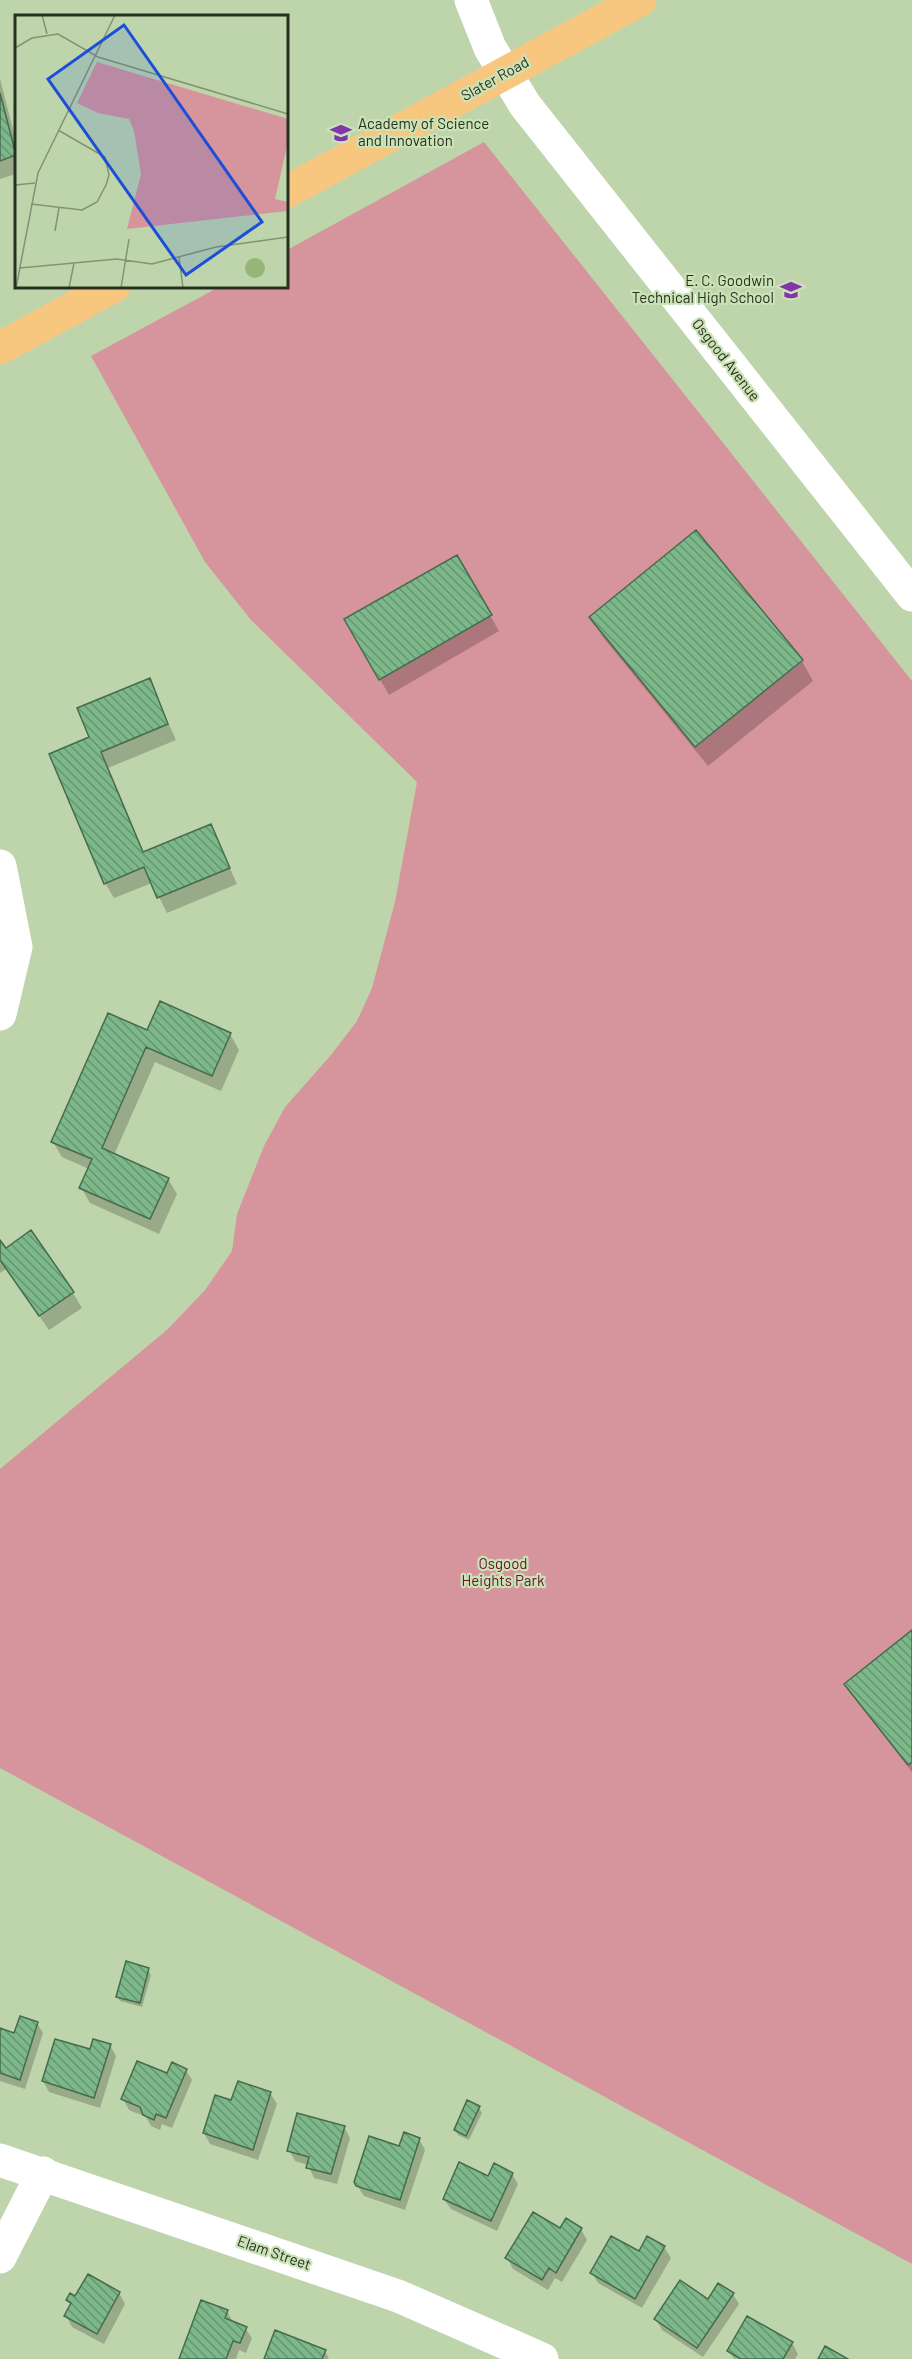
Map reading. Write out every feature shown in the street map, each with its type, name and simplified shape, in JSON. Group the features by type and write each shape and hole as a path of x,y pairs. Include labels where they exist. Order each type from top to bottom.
{"main road":[{"name":"Slater Road","path":"288,191 640,0"},
{"path":"0,348 110,288"}],"street":[{"name":"Osgood Avenue","path":"471,0 490,48 504,74 533,116 912,595"},
{"path":"0,866 16,947 0,1014"},
{"name":"Elam Street","path":"0,2160 398,2296 542,2359"},
{"path":"0,2257 43,2173"}],"green space":[{"name":"Osgood Heights Park","path":"484,142 912,681 912,2264 0,1768 0,1469 168,1329 205,1290 232,1251 237,1214 264,1146 285,1107 331,1055 357,1021 372,988 395,902 417,782 251,620 205,562 91,356 217,288 288,288 288,249"}],"building":[{"path":"0,93 15,155 0,161"},
{"path":"696,530 803,660 695,747 589,617"},
{"path":"457,555 492,615 379,680 344,619"},
{"path":"150,678 168,724 101,752 143,852 211,824 230,868 157,898 144,867 104,884 49,754 89,737 77,708"},
{"path":"160,1001 231,1033 212,1076 146,1047 102,1148 169,1178 150,1219 79,1188 92,1159 51,1142 108,1013 147,1030"},
{"path":"31,1230 74,1292 39,1316 0,1260 0,1240 6,1248"},
{"path":"912,1630 912,1762 908,1765 844,1684"},
{"path":"126,1961 149,1968 140,2003 116,1997"},
{"path":"20,2016 38,2022 20,2080 0,2073 0,2028 14,2033"},
{"path":"55,2039 90,2049 93,2039 111,2044 94,2098 42,2081"},
{"path":"137,2061 167,2073 172,2062 187,2069 166,2118 156,2114 154,2120 143,2115 140,2107 121,2099"},
{"path":"238,2081 271,2092 253,2150 203,2133 215,2095 231,2100"},
{"path":"467,2100 480,2106 466,2136 454,2130"},
{"path":"297,2113 345,2126 331,2174 306,2168 309,2157 287,2151"},
{"path":"404,2132 420,2138 400,2200 356,2186 354,2182 369,2136 399,2146"},
{"path":"459,2162 488,2176 494,2163 513,2173 491,2221 443,2199"},
{"path":"533,2212 560,2228 566,2218 582,2228 556,2273 549,2268 542,2280 505,2258"},
{"path":"611,2236 639,2251 647,2236 665,2246 635,2299 590,2273"},
{"path":"88,2274 120,2292 97,2334 64,2316 71,2303 66,2300 70,2293 75,2296"},
{"path":"680,2280 708,2299 718,2283 734,2293 697,2348 654,2319"},
{"path":"201,2300 228,2310 225,2318 247,2327 240,2343 233,2341 226,2359 179,2359"},
{"path":"747,2316 793,2342 783,2359 741,2359 727,2351"},
{"path":"275,2330 326,2350 322,2359 264,2359"},
{"path":"825,2346 848,2359 818,2359"}],"place":[{"name":"Academy of Science and Innovation","path":"341,133"},
{"name":"E. C. Goodwin Technical High School","path":"791,290"}]}
